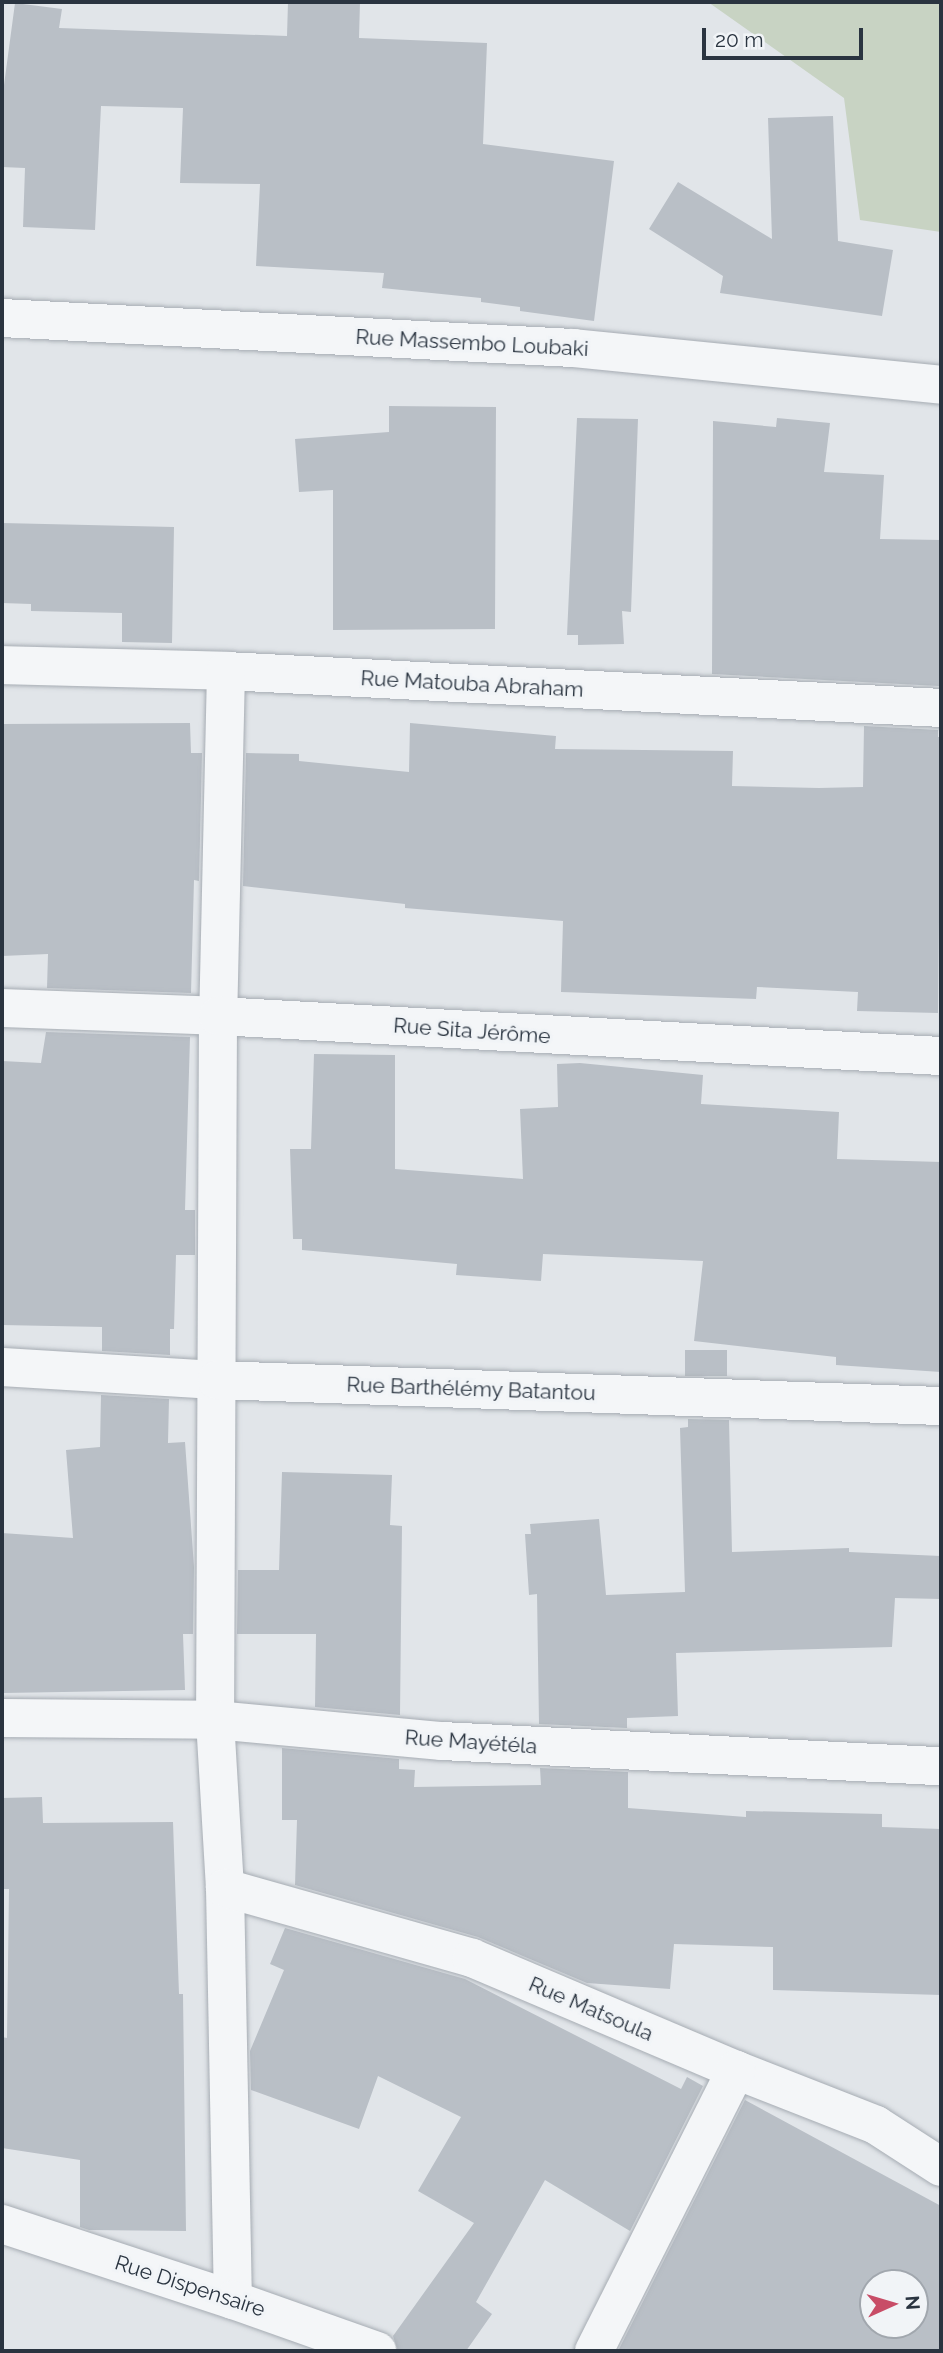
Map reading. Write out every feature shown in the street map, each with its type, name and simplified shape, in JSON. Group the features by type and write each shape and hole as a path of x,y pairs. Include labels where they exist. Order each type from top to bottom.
{"street":[{"name":"Rue Massembo Loubaki","path":"2,318 573,348 941,385"},
{"name":"Rue Matouba Abraham","path":"2,664 226,671 941,708"},
{"path":"226,671 218,1016 215,1720 225,1888 233,2300"},
{"name":"Rue Sita Jérôme","path":"2,1008 218,1016 941,1056"},
{"name":"Rue Barthélémy Batantou","path":"2,1367 217,1380 941,1406"},
{"name":"Rue Mayétéla","path":"2,1718 215,1720 442,1741 941,1766"},
{"name":"Rue Matsoula","path":"225,1888 472,1958 736,2070 876,2125 941,2167"},
{"path":"593,2351 736,2070"},
{"name":"Rue Dispensaire","path":"2,2224 233,2300 377,2351"}],"green space":[{"path":"708,2 941,2 941,232 860,220 844,98"}],"building":[{"path":"288,2 360,2 359,38 487,43 483,144 614,161 594,321 520,311 520,307 481,302 481,298 382,288 384,273 256,266 260,184 180,183 183,108 101,106 95,230 23,227 25,168 2,167 2,100 15,3 62,9 59,28 287,36"},
{"path":"833,116 838,241 893,250 882,316 720,293 723,276 649,229 678,182 772,239 768,118"},
{"path":"389,406 496,407 495,629 333,630 333,490 299,492 295,439 389,432"},
{"path":"577,418 638,419 631,612 622,611 624,644 578,645 578,635 567,635"},
{"path":"777,418 830,423 824,472 884,475 880,539 941,540 939,686 712,674 713,421 776,427"},
{"path":"2,523 174,527 172,643 122,642 122,613 31,611 31,604 2,603"},
{"path":"190,723 191,753 202,753 199,881 194,880 191,993 47,988 48,954 2,956 2,724"},
{"path":"410,723 556,736 555,749 733,751 732,786 819,788 863,787 864,726 938,730 938,737 941,737 938,1013 857,1011 858,992 757,987 756,999 561,992 563,921 405,908 405,904 243,886 246,753 299,754 299,761 409,772"},
{"path":"46,1032 190,1037 185,1210 195,1210 195,1255 176,1255 174,1329 170,1329 170,1355 102,1351 102,1327 2,1325 2,1061 41,1063"},
{"path":"314,1054 395,1055 395,1169 523,1179 520,1109 558,1107 557,1064 580,1063 703,1075 701,1104 839,1112 837,1159 941,1162 941,1372 836,1365 836,1357 694,1341 703,1261 543,1254 541,1281 456,1275 457,1264 302,1250 302,1239 293,1239 290,1149 311,1149"},
{"path":"685,1350 727,1350 727,1376 685,1376"},
{"path":"101,1395 169,1399 168,1443 185,1442 194,1567 193,1634 183,1634 185,1690 2,1693 2,1533 73,1538 66,1450 100,1447"},
{"path":"688,1419 729,1420 732,1552 849,1548 849,1552 941,1556 941,1599 895,1598 892,1647 676,1653 678,1716 627,1718 627,1728 539,1724 537,1594 529,1595 525,1534 531,1534 530,1524 599,1519 606,1595 685,1592 680,1428 688,1427"},
{"path":"282,1472 392,1475 390,1525 402,1526 400,1715 315,1707 316,1634 237,1634 238,1570 279,1570"},
{"path":"282,1748 399,1759 399,1769 415,1770 414,1787 541,1785 540,1768 628,1772 628,1808 746,1817 746,1811 882,1814 882,1827 941,1829 941,1995 773,1990 773,1947 674,1944 670,1989 587,1983 478,1937 295,1885 297,1820 282,1820"},
{"path":"42,1797 43,1823 173,1822 179,1994 183,1994 186,2231 89,2230 80,2227 80,2160 2,2148 2,2037 7,2038 9,1889 2,1889 2,1798"},
{"path":"285,1928 465,1979 681,2089 687,2077 703,2086 630,2231 545,2180 476,2302 492,2314 466,2351 398,2351 393,2336 474,2223 418,2191 461,2117 378,2076 359,2129 251,2090 250,2051 284,1970 270,1964"},
{"path":"745,2100 941,2206 941,2351 618,2351"}]}
